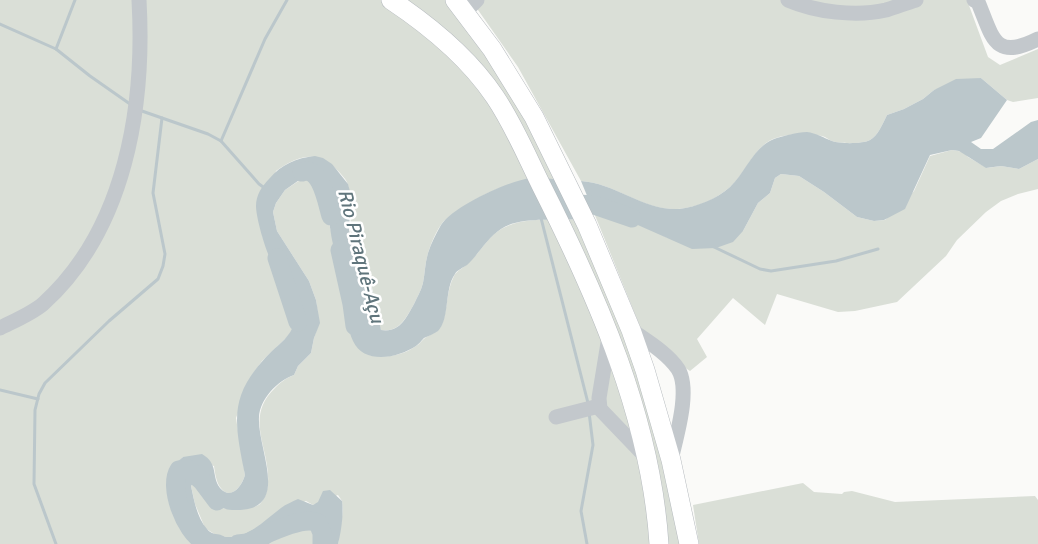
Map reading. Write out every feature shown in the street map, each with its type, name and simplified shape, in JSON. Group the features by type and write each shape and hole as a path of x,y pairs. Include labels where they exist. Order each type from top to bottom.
{"main road":[{"path":"391,0 438,36 464,59 479,76 505,112 563,228 609,337 625,383 646,457 657,513 658,544"},
{"path":"466,4 534,117 587,225 631,330 645,370 671,460 689,544"}],"street":[{"path":"0,328 42,305 70,276 100,229 114,196 131,136 138,97 141,36 139,0"},
{"path":"788,0 813,9 835,12 870,12 885,10 916,0"},
{"path":"974,0 978,2 997,44 1005,48 1016,49 1038,39"},
{"path":"631,330 668,358 679,371 684,398 671,460"},
{"path":"609,337 599,406 602,412 646,457"},
{"path":"556,417 599,406"}],"shaded area":[{"path":"0,0 447,0 477,38 561,180 532,180 505,186 479,197 446,219 434,237 427,257 422,286 411,309 397,327 381,330 369,277 355,254 352,242 350,193 346,181 330,163 315,157 300,159 276,171 262,235 272,263 285,281 290,294 295,321 288,336 262,361 252,375 236,418 245,475 238,488 232,493 228,493 220,487 214,466 183,457 176,464 178,486 186,508 197,528 213,544 0,544"},
{"path":"471,0 967,0 988,57 1000,65 1038,49 1038,98 1013,102 1007,100 981,78 934,90 923,99 887,115 880,129 870,140 857,143 840,143 822,136 804,134 773,139 760,148 736,181 719,195 692,207 678,209 653,206 606,187 581,181 518,67"},
{"path":"981,78 1007,100 981,138 971,142 981,149 993,149 1031,122 1038,120 1038,159 1019,169 1001,166 986,168 959,151 952,150 930,155 905,209 884,220 874,221 857,217 799,176 781,174 775,178 770,193 758,203 743,231 733,242 716,248 692,249 631,222 606,208 590,203 581,181 606,187 654,206 679,209 692,206 713,199 730,187 755,154 774,139 795,133 807,132 836,142 867,141 875,136 887,115 904,109 956,79"},
{"path":"952,150 964,152 968,157 987,168 1001,166 1019,169 1038,159 1038,189 1001,201 986,212 957,240 946,256 897,302 855,311 838,312 777,294 765,325 733,298 697,339 707,357 690,371 657,349 650,351 590,203 606,208 668,238 743,231 758,203 770,193 775,178 781,174 799,176 857,217 874,221 885,220 914,191 930,156"},
{"path":"315,156 323,158 332,164 348,184 351,195 349,230 354,250 369,278 381,330 398,327 405,319 421,289 428,253 439,228 457,210 469,203 496,189 521,180 546,178 561,180 579,219 518,222 501,229 491,237 467,265 455,274 449,288 442,326 438,331 424,338 409,350 400,354 382,357 365,354 358,349 350,333 349,320 352,289 333,246 325,192 322,184 316,179 305,176 285,190 276,203 273,212 277,231 309,281 316,300 320,323 311,353 298,366 294,375 270,392 260,410 260,431 268,477 267,491 262,501 251,508 229,510 211,503 201,478 197,478 191,486 196,509 204,525 216,535 226,537 235,537 252,530 283,507 298,499 313,505 318,502 323,491 330,490 342,501 343,506 338,544 325,544 319,532 302,516 292,520 269,544 213,544 203,537 186,512 176,463 183,457 202,454 213,466 217,484 224,492 228,493 236,491 244,479 237,423 241,395 257,367 290,332 295,318 289,289 270,259 265,244 256,211 257,198 264,185 279,169 296,160"},
{"path":"306,176 316,179 322,184 324,189 328,219 340,267 351,287 352,295 348,318 369,355 388,356 405,352 439,329 444,318 451,282 454,276 498,231 512,224 531,220 579,219 640,372 682,544 338,544 343,510 342,501 338,495 313,505 306,501 273,515 257,530 241,539 231,541 222,539 205,528 195,504 191,486 197,477 201,478 210,498 219,507 246,508 257,506 263,500 268,480 260,426 260,413 265,400 275,388 288,377 294,375 298,366 311,353 319,323 316,300 309,281 277,231 273,212 276,203 285,190"},
{"path":"803,483 814,492 842,494 852,491 895,502 1035,496 1038,500 1038,544 699,544 693,505"},
{"path":"302,516 319,532 325,544 269,544 288,524"}],"waterway":[{"path":"56,49 75,0"},
{"path":"221,141 265,39 287,0"},
{"path":"0,24 56,49 130,104"},
{"path":"139,110 208,134 221,141 259,184 266,189"},
{"path":"56,544 34,484 35,410 39,394 45,383 109,321 158,279 165,254 153,193 162,118"},
{"name":"Rio Piraquê-Açu","path":"302,172 309,171 318,179 331,216"},
{"name":"Rio Piraquê-Açu","path":"562,203 594,205 632,218"},
{"path":"541,218 588,403"},
{"path":"714,247 760,269 771,271 836,261 878,249"},
{"name":"Rio Piraquê-Açu","path":"340,250 355,326"},
{"name":"Rio Piraquê-Açu","path":"277,258 298,322"},
{"path":"0,390 38,399"},
{"path":"587,544 581,511 593,445 589,412"},
{"name":"Rio Piraquê-Açu","path":"217,501 202,481 188,469 179,470 176,478 177,497 185,519 196,536 203,541 218,544"},
{"name":"Rio Piraquê-Açu","path":"238,544 247,543 272,531 293,524 311,521 318,523 322,533 322,544"}]}
